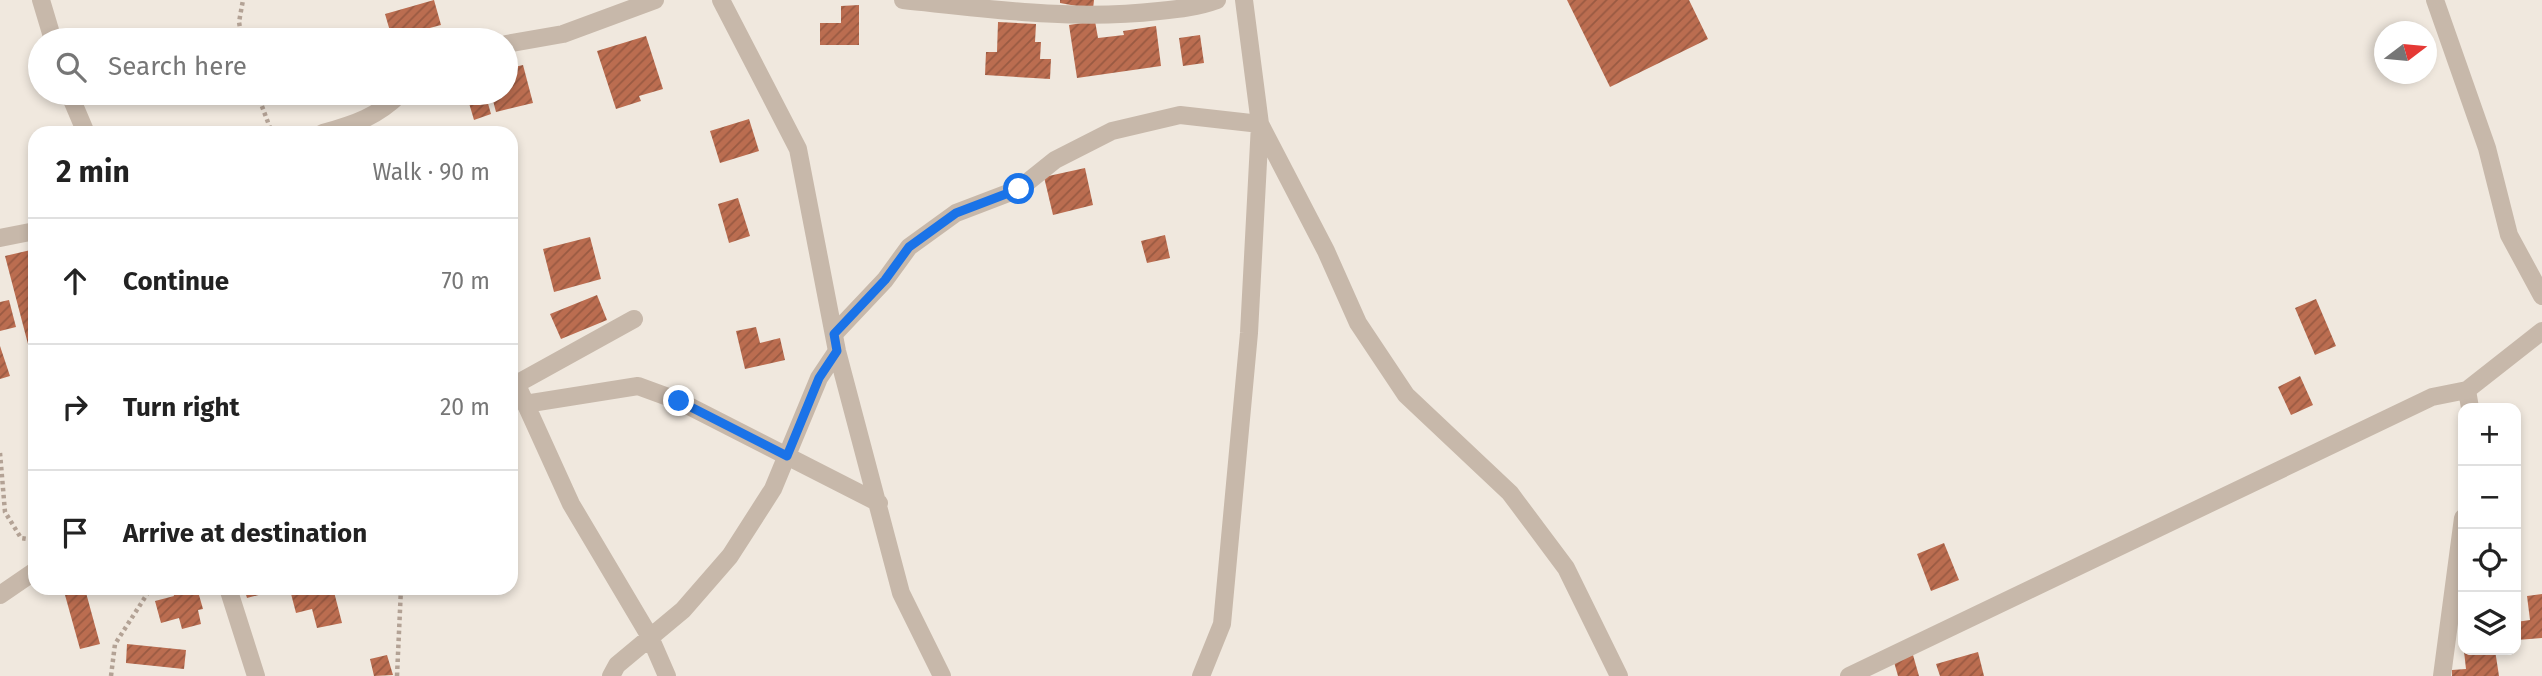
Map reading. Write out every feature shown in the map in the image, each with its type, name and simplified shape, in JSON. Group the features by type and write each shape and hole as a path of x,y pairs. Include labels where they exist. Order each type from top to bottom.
{"street":[{"path":"41,0 49,28"},
{"path":"518,42 563,34 655,0"},
{"path":"721,0 798,149 835,343 901,593 942,676"},
{"path":"904,0 1033,14 1115,16 1201,6 1217,0"},
{"path":"1201,676 1222,624 1249,333 1260,124 1244,0"},
{"path":"2435,0 2487,148 2509,235 2542,296"},
{"path":"74,105 83,126"},
{"path":"348,126 359,123 389,105"},
{"path":"611,676 617,665 683,610 730,556 774,489 835,343 909,247 956,213 1019,189 1055,160 1112,131 1180,115 1260,124"},
{"path":"1260,124 1326,251 1358,323 1406,395 1510,493 1566,568 1619,676"},
{"path":"0,238 28,232"},
{"path":"518,384 634,319"},
{"path":"1849,676 2432,397 2468,399 2542,331"},
{"path":"526,404 638,386 679,401 879,503"},
{"path":"518,392 571,504 650,638 667,676"},
{"path":"2442,676 2462,529"},
{"path":"0,595 28,575"},
{"path":"230,595 256,676"}],"path":[{"path":"240,28 243,0"},
{"path":"262,105 269,126"},
{"path":"0,453 5,512 21,538 28,539"},
{"path":"111,676 115,644 146,595"},
{"path":"397,676 401,595"}],"building":[{"path":"434,0 441,25 430,28 389,28 385,14"},
{"path":"1060,0 1094,0 1093,9 1060,3"},
{"path":"1567,0 1689,0 1708,39 1610,87"},
{"path":"859,5 859,45 820,45 820,23 841,23 841,6"},
{"path":"1095,21 1098,38 1124,35 1123,31 1156,26 1161,66 1077,78 1069,25"},
{"path":"998,22 1036,24 1035,42 1041,42 1040,59 1051,59 1050,79 985,75 986,52 997,52"},
{"path":"1200,35 1204,63 1183,66 1179,38"},
{"path":"646,36 663,89 639,96 641,101 616,109 597,51"},
{"path":"523,65 533,103 496,112 494,105 518,105 518,66"},
{"path":"470,105 488,105 491,114 474,120"},
{"path":"749,119 759,151 720,163 710,131"},
{"path":"1085,168 1093,205 1053,215 1044,177"},
{"path":"738,198 750,236 729,243 718,204"},
{"path":"1165,235 1170,258 1147,263 1141,241"},
{"path":"590,237 601,279 554,292 543,249"},
{"path":"28,251 28,344 5,256"},
{"path":"597,295 607,320 561,339 550,314"},
{"path":"2316,299 2336,346 2315,355 2295,308"},
{"path":"9,300 16,327 0,331 0,302"},
{"path":"756,327 760,343 780,338 785,360 745,369 736,331"},
{"path":"0,346 10,376 0,379"},
{"path":"2300,376 2313,405 2291,415 2278,387"},
{"path":"1944,543 1959,580 1931,591 1917,554"},
{"path":"2542,594 2542,638 2521,640 2521,621 2530,620 2527,596"},
{"path":"65,595 87,595 100,644 80,649"},
{"path":"199,595 203,609 198,610 201,624 182,629 179,618 161,623 155,601 174,596"},
{"path":"291,595 335,595 342,623 317,628 312,609 296,613"},
{"path":"127,644 186,650 184,669 126,663"},
{"path":"1978,652 1984,676 1940,676 1936,664"},
{"path":"387,655 393,675 374,676 370,659"},
{"path":"1913,655 1919,676 1898,676 1894,662"},
{"path":"2464,655 2496,655 2499,676 2452,676 2452,670 2466,669"}],"route":[{"path":"679,401 787,456 819,378 837,351 834,334 885,280 909,247 956,213 1019,189"}]}
